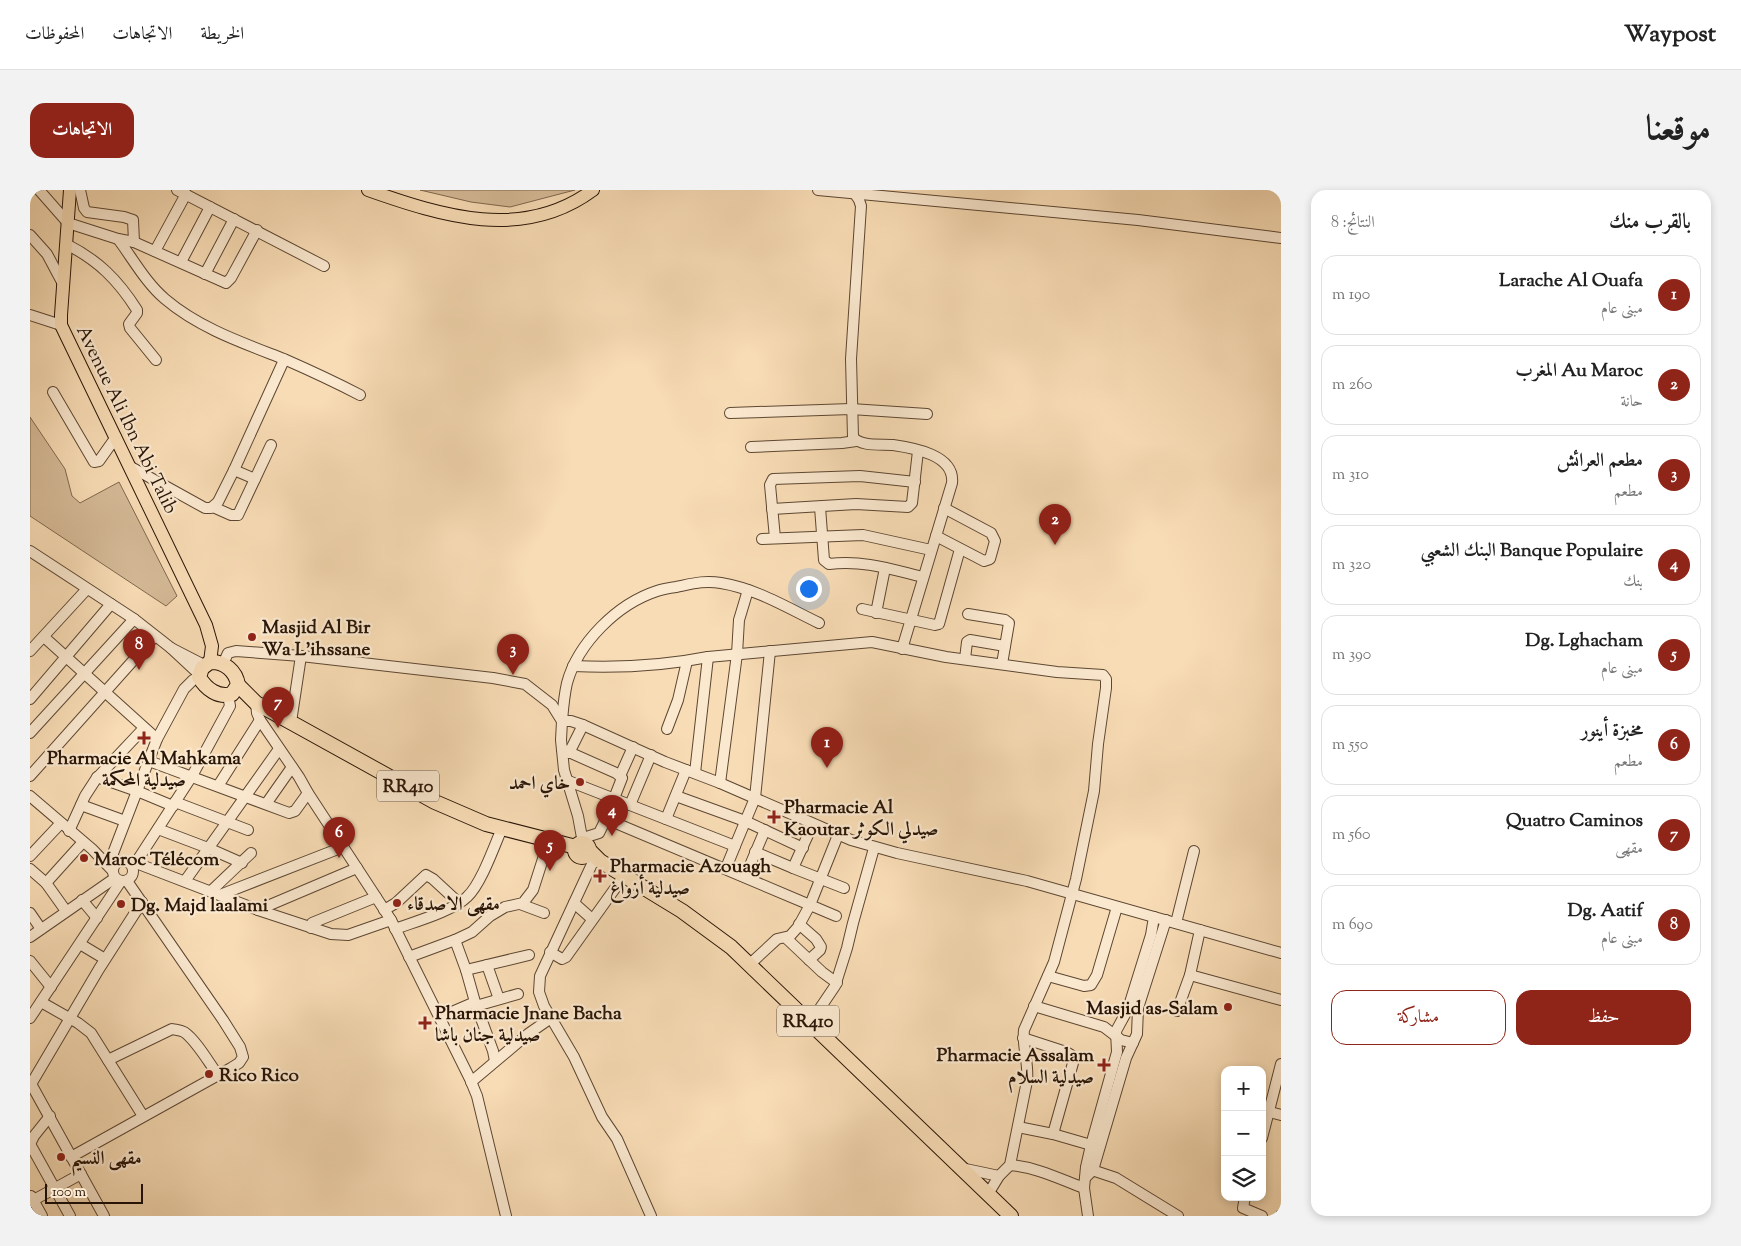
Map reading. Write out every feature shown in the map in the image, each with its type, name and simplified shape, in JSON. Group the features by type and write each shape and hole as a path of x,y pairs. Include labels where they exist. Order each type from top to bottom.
{"highway":[{"name":"RR410","path":"253,701 238,685 233,673 209,667 204,684 212,691 223,696 228,695 253,701 435,802 486,824 584,850 706,928 749,965 1011,1216"},
{"path":"228,695 232,694 238,685"},
{"name":"RR410","path":"584,850 621,880 703,932 728,952 1001,1216"}],"main road":[{"name":"Avenue Ali Ibn Abi Talib","path":"70,190 62,325 206,624 212,646 209,667"},
{"path":"368,190 443,213 472,219 510,220 536,216 556,210 593,190"}],"street":[{"path":"39,190 68,223 118,239 134,242 222,282 229,282 257,230"},
{"path":"80,190 83,205 87,212 133,220 134,242"},
{"path":"818,190 1138,220 1281,238"},
{"path":"155,251 181,192 324,266"},
{"path":"855,194 860,200 861,206 851,359 852,434 856,440"},
{"path":"181,262 210,206"},
{"path":"205,274 234,219"},
{"path":"30,235 47,254 63,284"},
{"path":"118,239 150,283 178,309 203,325 326,378 360,395"},
{"path":"66,244 82,252 119,283 137,313 128,324 156,360"},
{"path":"30,315 62,325"},
{"path":"213,507 218,502 234,470 284,360"},
{"path":"53,392 94,462 99,461 116,437"},
{"path":"730,413 851,409 927,414"},
{"path":"751,447 842,443 856,440 900,446 918,451 943,461 950,469 952,483 902,648"},
{"path":"131,467 205,508 213,507 231,515 238,515 271,445"},
{"path":"772,509 856,504 908,508 912,503 918,451"},
{"path":"234,470 255,479"},
{"path":"775,538 770,483 775,479 860,476 915,482"},
{"path":"820,506 824,560 828,564 860,563 923,577"},
{"path":"936,536 984,561 990,558 994,538 988,531 944,508"},
{"path":"762,539 863,535 931,550"},
{"path":"862,610 935,625 939,624 960,548"},
{"path":"30,551 134,619 171,648 209,667"},
{"path":"876,612 885,568"},
{"path":"651,1216 617,1139 602,1117 574,1057 551,1018 539,992 540,976 574,903 584,850 578,816 566,780 566,751 562,721 565,694 573,666 598,629 626,607 657,591 705,581 720,582 748,590 786,605 819,623"},
{"path":"30,651 87,589"},
{"path":"720,782 737,654 739,620 748,590"},
{"path":"30,698 111,604"},
{"path":"968,614 1005,620 1009,623 1002,664"},
{"path":"30,733 134,619"},
{"path":"30,776 155,636"},
{"path":"44,637 157,739"},
{"path":"965,659 967,642 970,640 1005,646"},
{"path":"573,666 637,666 708,657 866,642 965,659 1058,672 1103,675 1106,679 1106,688 1094,791 1078,871 1063,932 1048,976 1024,1030 1023,1038 1028,1070 1010,1165 999,1176 988,1194"},
{"path":"30,1018 97,918 118,871 125,821 157,739 184,689 228,653 233,651 301,656 522,683 532,688 552,705 562,721"},
{"path":"726,868 755,798 770,651"},
{"path":"291,722 301,656"},
{"path":"666,819 676,796 691,771 708,657"},
{"path":"667,729 678,700 686,661"},
{"path":"118,871 132,875 134,865 192,776 230,706 228,695"},
{"path":"253,701 260,720 393,925 440,1017 477,1096 506,1216"},
{"path":"218,786 260,720"},
{"path":"562,721 583,725 651,755 720,782 838,835 874,848 1027,881 1281,952"},
{"path":"566,751 583,725"},
{"path":"69,830 98,777 144,728"},
{"path":"584,850 599,833 606,819 622,781 620,776 633,747"},
{"path":"185,881 279,748"},
{"path":"566,751 620,776"},
{"path":"630,805 651,755"},
{"path":"149,761 291,813 295,811 308,793"},
{"path":"266,804 292,767"},
{"path":"98,777 248,830"},
{"path":"566,780 735,846"},
{"path":"30,796 118,871 142,902 223,1020 243,1054 239,1063 71,1157"},
{"path":"676,796 745,821 803,848"},
{"path":"81,805 125,821"},
{"path":"606,819 836,916"},
{"path":"30,856 61,824"},
{"path":"793,868 814,824"},
{"path":"134,865 185,881 258,910 311,928 331,934 348,935 393,925 459,903 475,887 502,828"},
{"path":"158,829 242,862"},
{"path":"745,876 765,830"},
{"path":"749,965 777,939 790,936 799,924 810,905 838,835"},
{"path":"409,957 472,932 490,916 505,907 526,901 533,890 549,840"},
{"path":"46,882 83,842"},
{"path":"216,893 343,847"},
{"path":"810,1023 837,983 874,848"},
{"path":"1088,1216 1084,1183 1126,1058 1133,1043 1137,1030 1138,1008 1171,922 1194,850"},
{"path":"756,852 844,888"},
{"path":"216,893 251,853"},
{"path":"258,910 357,868"},
{"path":"30,869 46,882 66,911"},
{"path":"30,936 82,900 118,871"},
{"path":"384,910 396,903 426,875 434,879 459,903"},
{"path":"550,952 562,959 566,957 621,880"},
{"path":"311,928 312,923 376,897"},
{"path":"82,900 97,918"},
{"path":"104,1216 50,1116 30,1084 142,902"},
{"path":"574,903 592,919"},
{"path":"520,904 544,913"},
{"path":"1048,976 1084,986 1091,985 1097,975 1117,907"},
{"path":"30,913 41,929"},
{"path":"1089,1168 1091,1145 1117,1052 1116,1031 1128,1009 1151,935 1154,917"},
{"path":"799,924 816,939 821,947 809,960"},
{"path":"1177,1011 1190,975 1200,930"},
{"path":"786,938 837,983"},
{"path":"455,940 495,1061"},
{"path":"80,944 105,960"},
{"path":"466,970 529,955"},
{"path":"30,961 51,987"},
{"path":"487,964 499,999"},
{"path":"1190,975 1281,1000"},
{"path":"440,1017 476,1004 518,994"},
{"path":"41,1002 91,1033 144,1116"},
{"path":"1034,1006 1104,1027 1126,1042 1133,1043"},
{"path":"471,1082 528,1034 551,1018"},
{"path":"1104,1027 1126,1024 1137,1030"},
{"path":"108,1060 172,1029 186,1033 218,1075"},
{"path":"1023,1038 1059,1049 1072,1057 1073,1063 1053,1134"},
{"path":"1266,1125 1281,1064"},
{"path":"1270,1112 1281,1115"},
{"path":"50,1116 30,1144 70,1216"},
{"path":"1018,1126 1091,1145"},
{"path":"1010,1165 1022,1166 1084,1183"},
{"path":"961,1168 999,1176"},
{"path":"1089,1168 1116,1178 1178,1216"},
{"path":"42,1216 31,1199 81,1174"},
{"path":"1244,1201 1243,1208 1262,1216"}],"shaded area":[{"path":"420,190 575,190 510,207 471,202"},
{"path":"30,417 65,469 72,496 80,503 119,482 177,596 166,606 30,516"}],"place":[{"name":"Au Maroc المغرب","path":"1055,545"},
{"name":"Masjid Al Bir Wa L'ihssane","path":"252,637"},
{"name":"Dg. Aatif","path":"139,670"},
{"name":"مطعم العرائش","path":"513,675"},
{"name":"Quatro Caminos","path":"278,728"},
{"name":"Pharmacie Al Mahkama صيدلية المحكمة","path":"144,738"},
{"name":"Larache Al Ouafa","path":"827,768"},
{"name":"خاي احمد","path":"580,782"},
{"name":"Pharmacie Al Kaoutar صيدلي الكوثر","path":"774,817"},
{"name":"Banque Populaire البنك الشعبي","path":"612,836"},
{"name":"Maroc Télécom","path":"84,858"},
{"name":"مخبزة أينور","path":"339,858"},
{"name":"Dg. Lghacham","path":"550,871"},
{"name":"Pharmacie Azouagh صيدلية أزواغ","path":"600,876"},
{"name":"مقهى الاصدقاء","path":"397,903"},
{"name":"Dg. Majd laalami","path":"121,904"},
{"name":"Masjid as-Salam","path":"1228,1007"},
{"name":"Pharmacie Jnane Bacha صيدلية جنان باشا","path":"425,1023"},
{"name":"Pharmacie Assalam صيدلية السلام","path":"1104,1065"},
{"name":"Rico Rico","path":"209,1074"},
{"name":"مقهى النسيم","path":"61,1157"}]}
